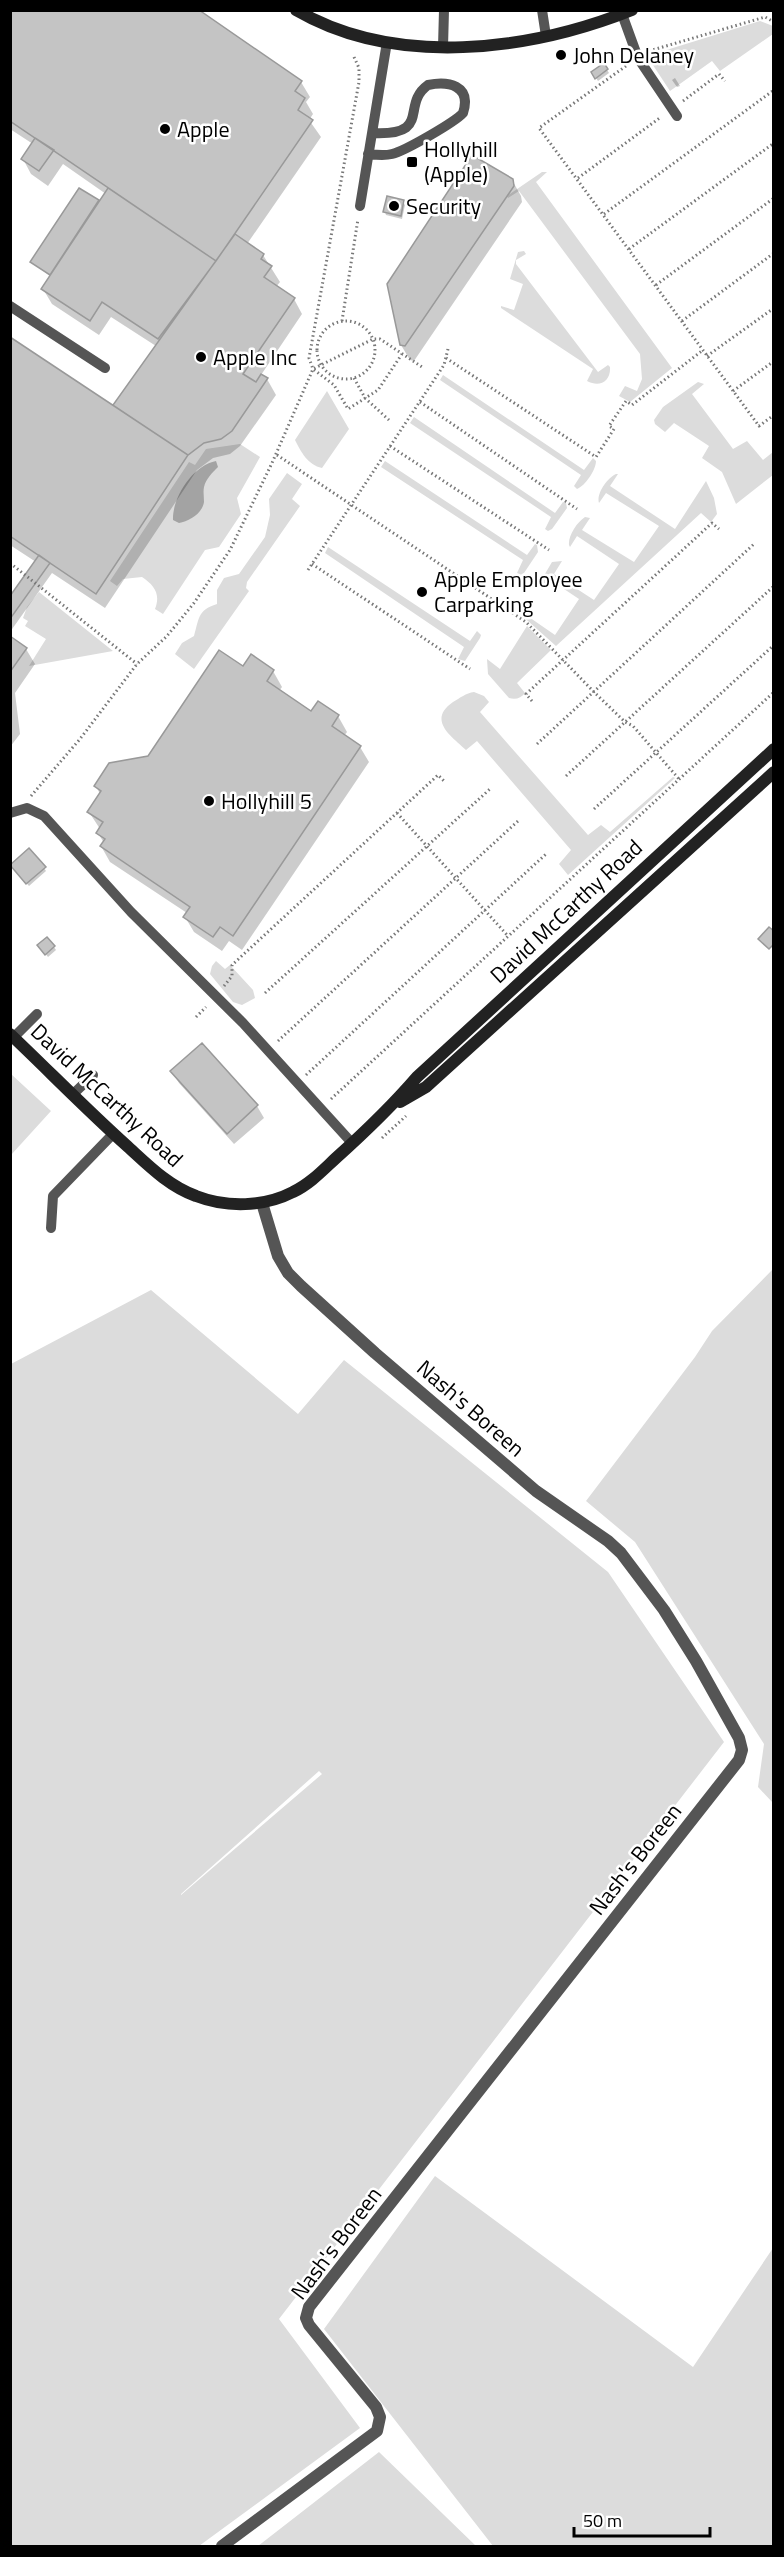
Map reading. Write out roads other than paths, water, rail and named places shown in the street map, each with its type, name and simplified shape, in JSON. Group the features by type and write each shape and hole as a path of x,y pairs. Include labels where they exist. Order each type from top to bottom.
{"street":[{"path":"296,10 340,30 387,42 443,47 504,43 546,36 627,12"},
{"name":"David McCarthy Road","path":"12,1036 113,1134 167,1181 195,1196 232,1204 262,1203 296,1191 391,1108 417,1077 774,749"},
{"name":"David McCarthy Road","path":"391,1108 426,1087 774,772"},
{"name":"Nash's Boreen","path":"222,2547 378,2431 380,2417 376,2407 309,2325 306,2318 309,2307 739,1760 742,1750 739,1738 696,1660 627,1559 608,1541 536,1491 375,1353 301,1286 288,1273 278,1256 262,1203"}],"lane":[{"path":"443,47 444,10"},
{"path":"542,10 546,36"},
{"path":"627,12 638,58 675,112"},
{"path":"360,206 387,42"},
{"path":"368,154 381,156 396,153 452,122 463,113 463,94 455,85 449,83 428,85 419,96 413,120 409,125 396,132 372,133"},
{"path":"10,306 105,368"},
{"path":"15,811 33,810 44,816 131,912 217,996 268,1050 352,1143"},
{"path":"12,1036 37,1014"},
{"path":"73,1094 93,1075"},
{"path":"51,1228 53,1196 113,1134"}],"place":[{"name":"John Delaney","path":"561,55"},
{"name":"Apple","path":"165,129"},
{"name":"Hollyhill (Apple)","path":"412,162"},
{"name":"Security","path":"394,206"},
{"name":"Apple Inc","path":"201,357"},
{"name":"Apple Employee Carparking","path":"422,592"},
{"name":"Hollyhill 5","path":"209,801"}]}
